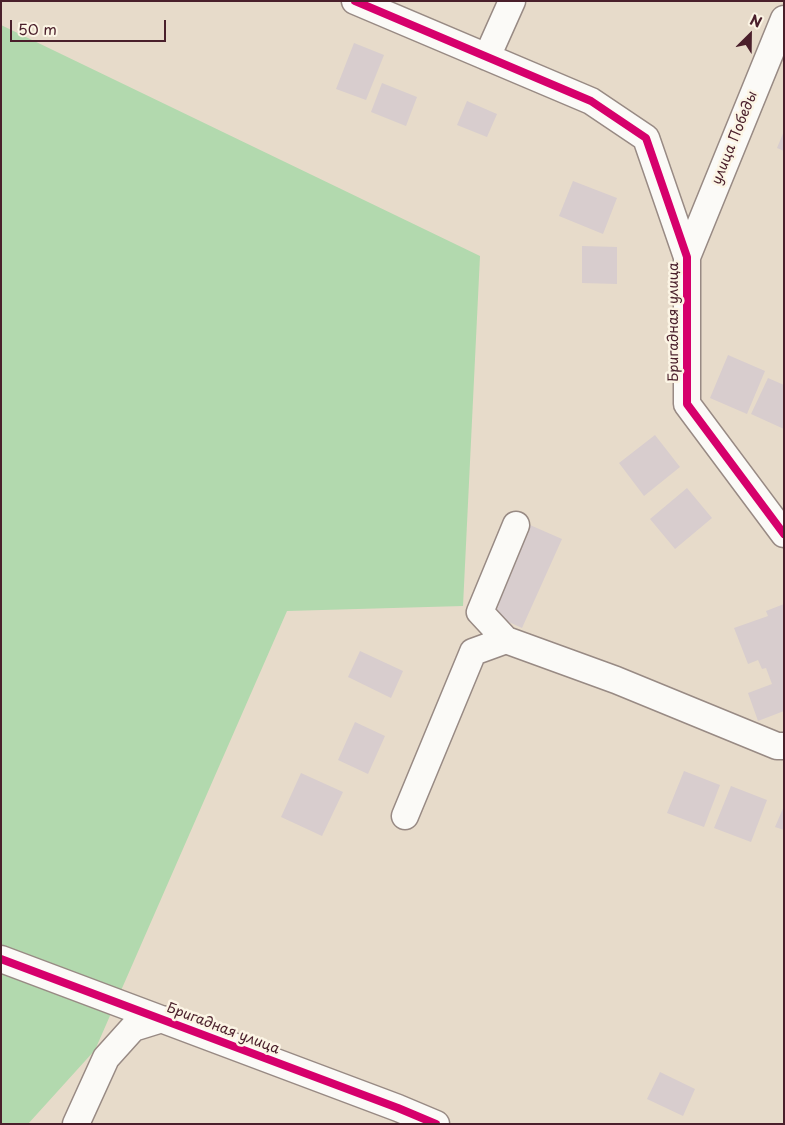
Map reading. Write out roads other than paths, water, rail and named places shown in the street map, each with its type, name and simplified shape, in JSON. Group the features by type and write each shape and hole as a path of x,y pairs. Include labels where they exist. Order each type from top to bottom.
{"street":[{"name":"Бригадная улица","path":"355,1 591,101 646,138 687,257 687,404 784,534"},
{"path":"487,57 512,1"},
{"name":"улица Победы","path":"687,257 784,19"},
{"path":"516,526 480,612 506,640 616,680 778,746 784,746"},
{"path":"405,816 473,652 506,640"},
{"name":"Бригадная улица","path":"1,959 436,1124"},
{"path":"76,1124 106,1058 133,1028 162,1019"}]}
